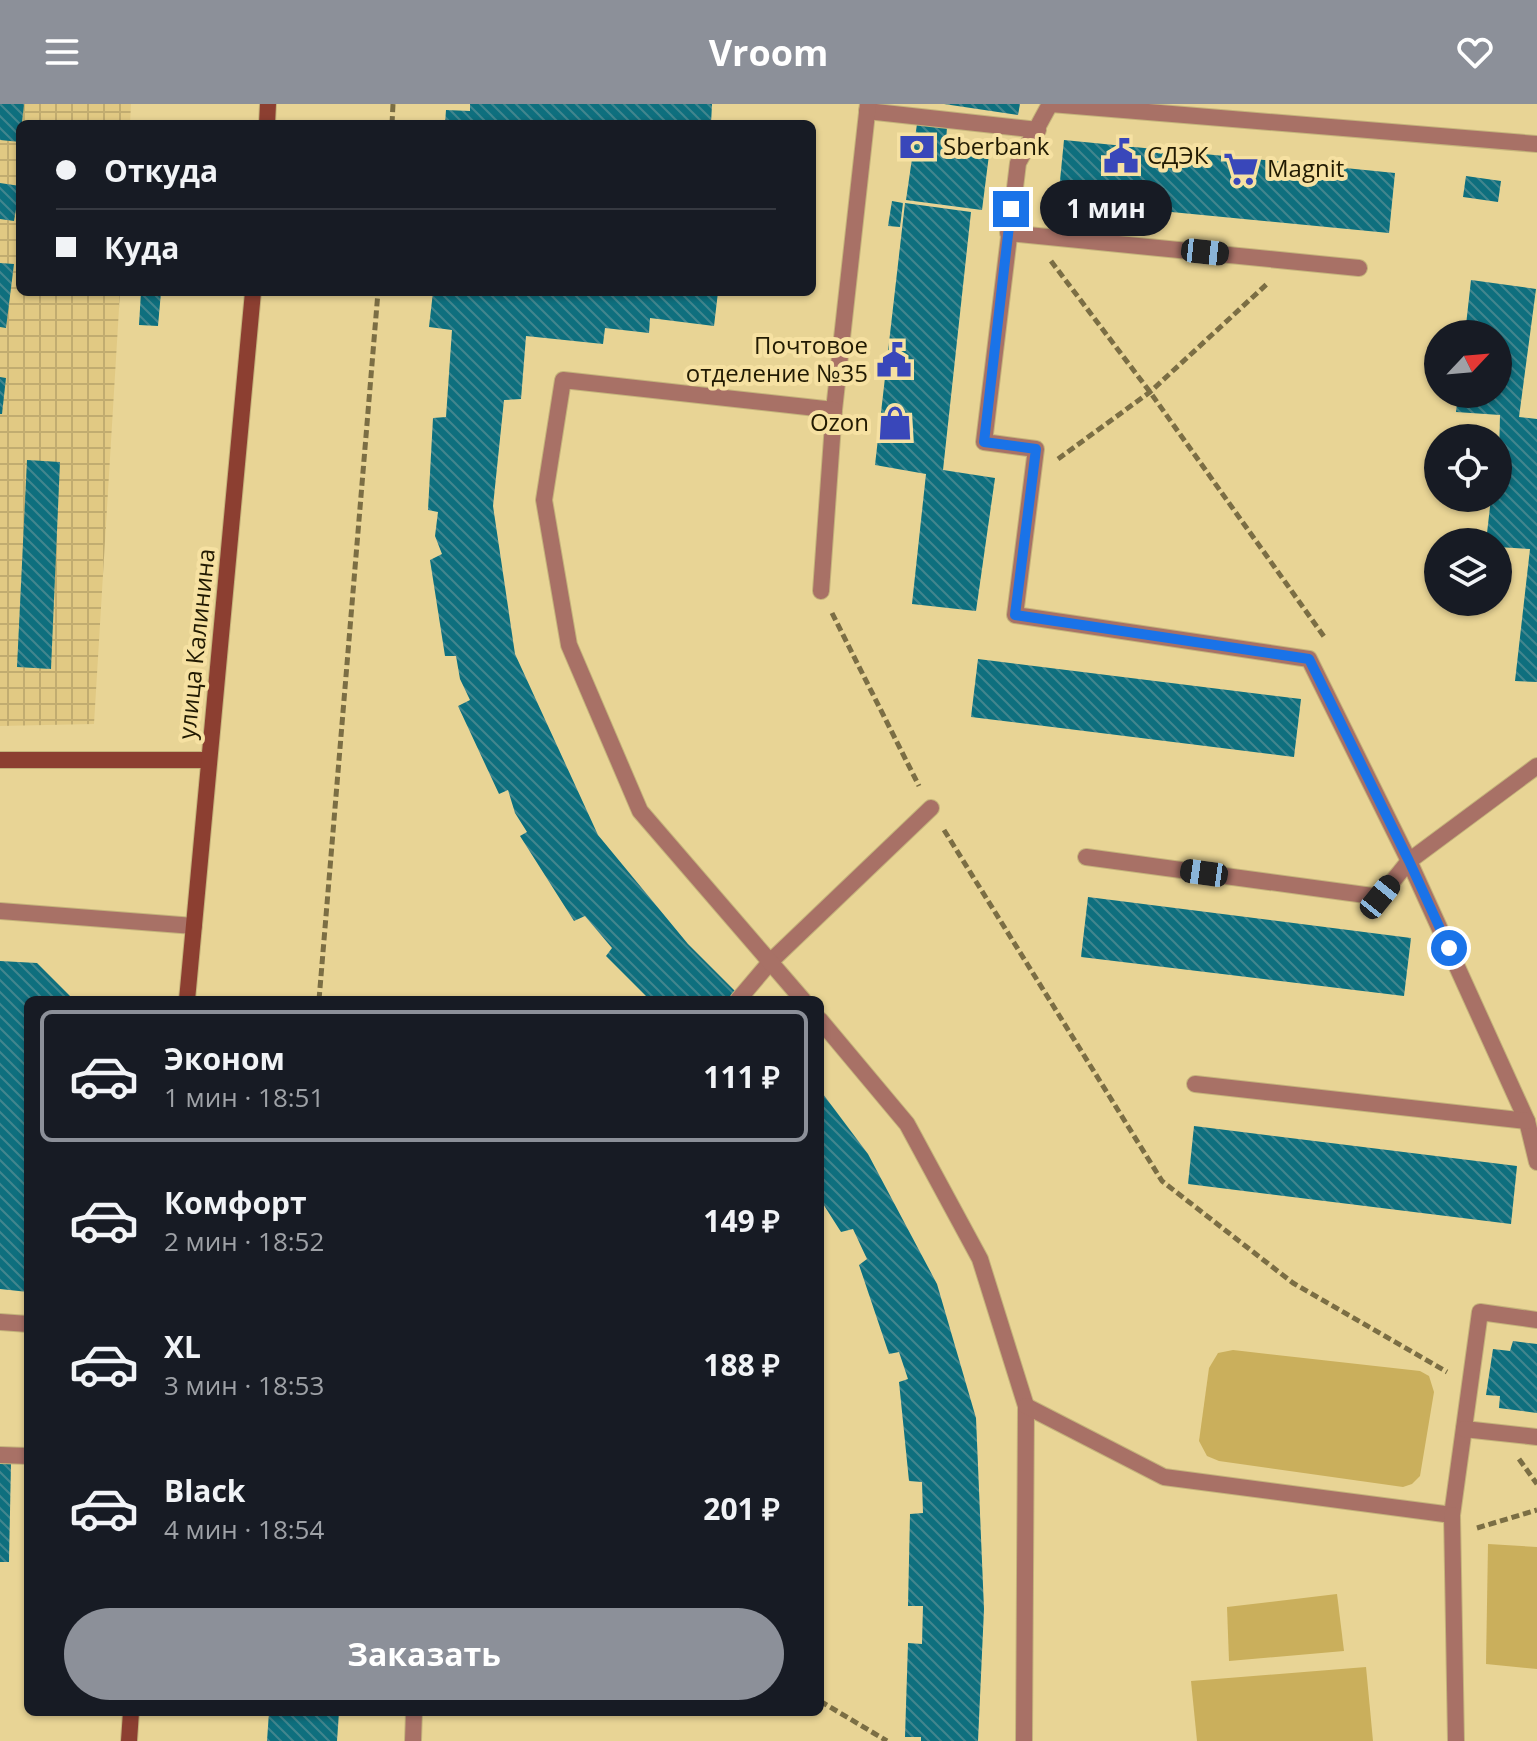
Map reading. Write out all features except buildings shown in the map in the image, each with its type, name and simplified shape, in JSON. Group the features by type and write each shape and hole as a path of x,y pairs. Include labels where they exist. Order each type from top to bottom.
{"main road":[{"name":"улица Калинина","path":"187,996 253,296"},
{"path":"0,760 209,760"},
{"path":"129,1741 131,1716"}],"lane":[{"path":"1537,144 1050,104 1018,163 984,442 1036,449 1015,615 1309,659 1409,861 1527,1121 1537,1162"},
{"path":"821,591 834,410 868,108 1038,130"},
{"path":"1008,233 1359,268"},
{"path":"800,996 640,811 569,645 544,500 563,380 834,410"},
{"path":"1086,857 1380,897 1409,861 1537,766"},
{"path":"741,996 771,961 931,808"},
{"path":"0,911 194,926"},
{"path":"824,1025 907,1124 980,1259 1026,1406 1024,1741"},
{"path":"1195,1084 1527,1121"},
{"path":"1456,1741 1452,1515 1480,1312 1537,1320"},
{"path":"0,1322 24,1324"},
{"path":"1026,1406 1164,1477 1452,1515"},
{"path":"1464,1429 1537,1437"},
{"path":"0,1455 24,1456"},
{"path":"413,1741 414,1716"}],"path":[{"path":"1031,235 1150,392 1329,643"},
{"path":"1032,478 1150,392 1292,261"},
{"path":"319,996 378,296"},
{"path":"821,591 931,808 1162,1181 1293,1283 1470,1385"},
{"path":"1465,1531 1537,1510"},
{"path":"824,1703 887,1741"}],"shaded area":[{"path":"0,104 131,104 130,120 16,120 16,296 120,296 94,724 0,726"},
{"path":"1233,1350 1420,1371 1429,1376 1434,1392 1420,1476 1403,1487 1219,1461 1207,1456 1199,1441 1209,1368 1218,1353"},
{"path":"1488,1544 1537,1547 1537,1669 1486,1664"},
{"path":"1337,1594 1344,1651 1229,1661 1227,1607"},
{"path":"1366,1667 1373,1741 1197,1741 1191,1681"}],"place":[{"name":"Sberbank","path":"917,147"},
{"name":"СДЭК","path":"1121,156"},
{"name":"Magnit","path":"1241,169"},
{"name":"Почтовое отделение №35","path":"894,360"},
{"name":"Ozon","path":"895,423"}],"route":[{"path":"1011,209 984,442 1036,449 1015,615 1309,659 1449,948"}]}
